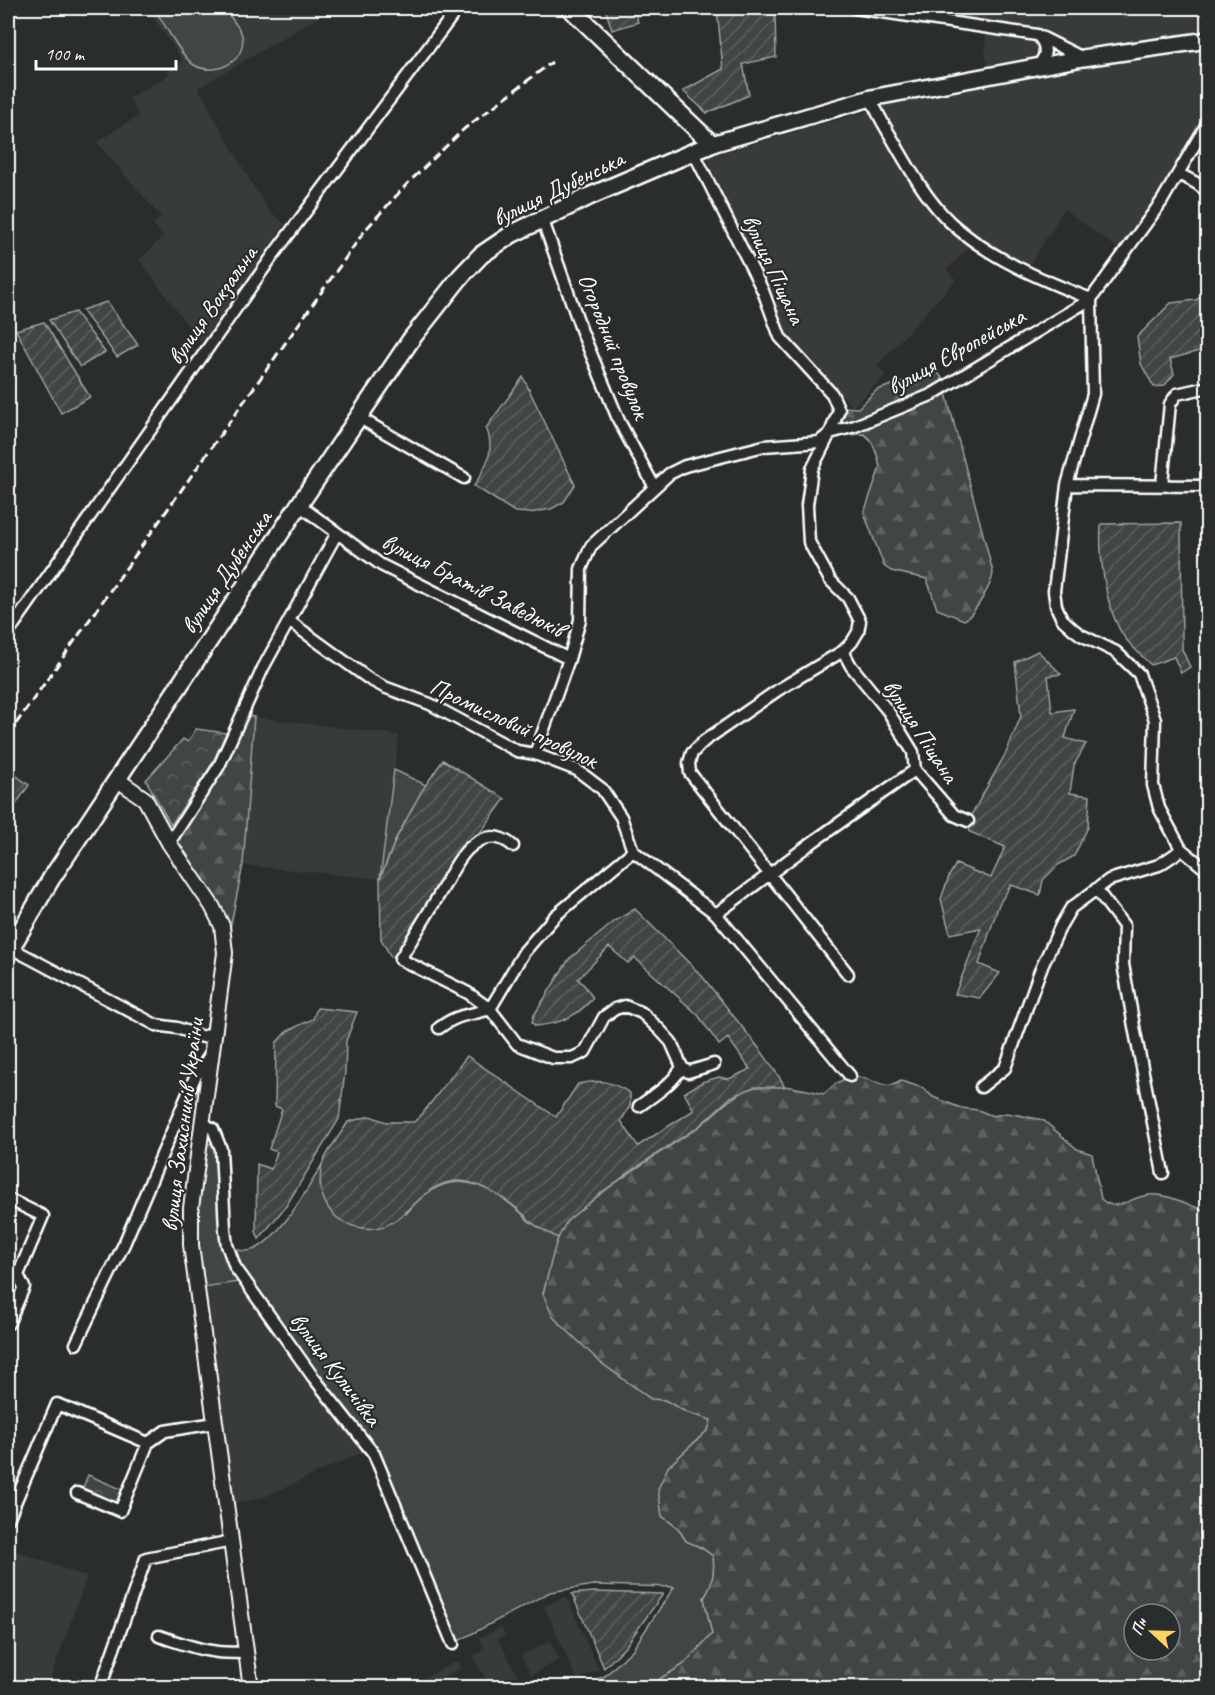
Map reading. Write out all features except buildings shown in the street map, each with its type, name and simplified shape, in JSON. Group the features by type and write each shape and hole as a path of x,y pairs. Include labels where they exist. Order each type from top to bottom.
{"highway":[{"path":"570,8 712,144"},
{"name":"вулиця Дубенська","path":"9,950 51,879 358,417 412,338 461,276 481,255 512,234 542,218 712,144"}],"main road":[{"name":"вулиця Дубенська","path":"712,144 871,98 1083,58 1208,40"}],"street":[{"name":"вулиця Вокзальна","path":"8,633 274,254 458,8"},
{"path":"855,8 1037,36 1083,58"},
{"path":"1034,68 1046,52 1043,41 1037,36"},
{"path":"871,98 906,162 928,196 949,221 971,240 993,253 1063,288 1091,299 1093,394 1067,485 1054,591 1056,606 1062,619 1073,629 1116,652 1139,674 1155,720 1153,784 1160,808 1181,849 1208,871"},
{"name":"вулиця Європейська","path":"535,754 569,659 580,620 581,569 591,546 654,486 669,474 686,466 764,446 819,442 831,433 855,426 931,395 1091,299 1162,201 1208,122"},
{"name":"вулиця Піщана","path":"693,151 763,291 780,337 832,394 839,410 831,433 812,469 807,505 809,542 830,580 848,598 860,621 858,632 843,651 851,666 888,711 913,752 915,770 954,815 968,821"},
{"path":"1179,174 1208,192"},
{"name":"Огородний провулок","path":"542,218 590,352 619,421 654,486"},
{"path":"1162,485 1170,404 1177,394 1208,387"},
{"path":"358,417 464,478"},
{"path":"1067,485 1208,486"},
{"name":"вулиця Братів Заведюків","path":"299,505 381,565 569,659"},
{"path":"169,843 219,766 263,668 337,533"},
{"name":"Промисловий провулок","path":"289,621 369,679 384,687 430,704 517,751 535,754 578,770 602,789 621,817 633,851"},
{"path":"843,651 778,690 704,741 693,753 689,763 690,773 848,974"},
{"path":"716,914 814,840 915,770"},
{"name":"вулиця Захисників України","path":"118,780 144,799 169,843 212,906 222,926 225,953 191,1208 191,1245 251,1688"},
{"path":"513,846 505,839 496,836 483,839 469,848 456,864 400,959 468,993 490,1009 517,1044 554,1058 572,1058 585,1052 604,1017 615,1009 625,1006 642,1013 660,1029 671,1042 682,1067 688,1072 714,1064"},
{"path":"981,1087 1005,1068 1040,971 1071,908 1109,880 1159,865 1181,849"},
{"path":"439,1028 450,1020 465,1014 490,1009 524,952 555,915 633,851 716,914 850,1077"},
{"path":"1096,889 1124,926 1123,964 1163,1173"},
{"path":"9,950 156,1025 177,1028 203,1037 216,1032"},
{"path":"76,1344 124,1244 195,1077 208,1058 212,1057"},
{"path":"639,1106 663,1089 676,1077 682,1067"},
{"name":"вулиця Куличівка","path":"203,1123 213,1129 221,1149 225,1230 227,1245 235,1267 313,1377 374,1454 453,1644"},
{"path":"8,1199 43,1216 18,1275 24,1287 8,1324"},
{"path":"8,1519 57,1404 148,1443"},
{"path":"77,1493 120,1511 148,1443 165,1431 216,1423"},
{"path":"100,1688 146,1558 231,1541"},
{"path":"159,1636 207,1652 231,1654 246,1652"}],"shaded area":[{"path":"147,8 321,8 322,15 198,88 254,187 270,212 285,224 201,343 139,260 164,236 153,225 161,217 97,142 138,116 130,97 169,75 167,71 183,61"},
{"path":"965,8 1207,8 1207,40 1083,58 1043,41 1036,68 1130,61 1207,51 1207,114 1165,189 1151,204 1120,250 1064,209 1029,267 975,236 933,194 922,179 871,98 990,76 985,50 986,28 963,24"},
{"path":"869,111 913,186 947,227 971,245 946,270 956,280 877,366 886,375 853,407 784,335 768,288 706,157"},
{"path":"254,717 399,735 380,879 243,865"},
{"path":"244,1281 370,1449 264,1497 227,1505 197,1289"},
{"path":"8,1548 87,1577 47,1687 8,1687"},
{"path":"566,1596 599,1670 577,1680 544,1606"},
{"path":"501,1627 505,1635 498,1639 524,1687 500,1687 497,1683 490,1687 473,1656 485,1649 479,1638"},
{"path":"550,1641 560,1660 531,1675 521,1655"},
{"path":"458,1661 462,1668 424,1687 405,1687"}],"green space":[{"path":"154,8 224,8 242,35 240,53 235,60 220,68 202,68 194,65 178,47"},
{"path":"605,8 634,8 638,22 612,30"},
{"path":"717,8 775,14 776,57 743,64 749,95 707,113 683,91 723,69"},
{"path":"1207,293 1207,349 1170,359 1174,374 1164,386 1154,387 1141,364 1137,337 1171,303 1196,300"},
{"path":"107,302 138,345 117,357 82,310"},
{"path":"75,312 105,352 80,367 49,320"},
{"path":"44,322 90,397 61,413 16,330"},
{"path":"937,371 942,378 993,572 982,598 973,612 964,620 937,609 927,579 891,571 884,566 864,513 880,467 875,449 864,434 829,436 842,407 858,408 877,390"},
{"path":"523,377 575,485 564,502 551,509 530,513 515,512 474,486 486,465 490,451 486,428"},
{"path":"1181,523 1182,649 1190,667 1181,673 1174,657 1151,665 1125,638 1118,626 1108,598 1102,567 1101,524"},
{"path":"1038,651 1061,674 1048,676 1052,712 1074,709 1065,738 1086,744 1074,765 1070,793 1090,796 1088,827 1074,856 1058,865 1043,880 1040,895 1011,885 999,904 979,964 1000,973 980,998 955,994 981,928 950,934 941,899 956,864 991,878 1005,847 970,832 968,821 1007,751 1021,716 1015,662"},
{"path":"242,715 254,717 243,865 225,953 222,926 169,843 219,766"},
{"path":"196,729 226,733 212,764 171,825 146,780 183,739 188,742"},
{"path":"443,760 505,799 469,848 400,959 391,957 381,939 380,879 396,839 421,792"},
{"path":"394,770 426,785 396,838 380,879"},
{"path":"11,772 29,785 8,816 8,777"},
{"path":"635,909 702,976 762,1052 784,1087 754,1087 731,1097 698,1127 602,1192 567,1221 558,1238 534,1224 493,1192 461,1181 433,1188 391,1223 378,1228 351,1225 334,1214 323,1198 320,1176 324,1160 348,1122 370,1116 386,1122 414,1122 467,1056 556,1117 578,1084 605,1082 623,1089 630,1093 630,1106 621,1121 638,1146 694,1110 684,1093 702,1082 719,1077 729,1079 750,1069 728,1038 719,1045 698,1015 635,958 628,963 609,947 578,979 593,998 587,1005 574,1015 560,1021 535,1026 532,1022 534,1015 569,959 615,921"},
{"path":"317,1008 357,1012 346,1041 339,1119 286,1206 259,1239 256,1231 257,1164 271,1169 277,1152 269,1149 282,1109 275,1106 276,1043 287,1031 313,1019"},
{"path":"850,1076 887,1085 901,1081 923,1088 933,1097 961,1108 978,1110 993,1116 1007,1113 1043,1120 1077,1149 1092,1154 1101,1199 1107,1203 1118,1205 1143,1196 1156,1195 1207,1211 1207,1687 653,1687 661,1678 683,1665 712,1634 704,1598 713,1578 713,1556 686,1541 678,1528 662,1516 658,1489 668,1467 708,1430 711,1420 686,1412 665,1400 651,1399 600,1362 553,1317 543,1294 555,1246 567,1221 615,1183 697,1128 744,1091 768,1085 824,1094 835,1084"},
{"path":"200,1144 214,1144 221,1149 229,1246 240,1250 247,1251 257,1248 279,1229 323,1163 320,1188 406,1214 433,1189 461,1182 475,1185 505,1200 530,1222 558,1238 543,1294 600,1362 651,1399 665,1400 686,1412 712,1420 708,1430 668,1467 662,1516 678,1528 686,1541 713,1556 713,1578 704,1598 712,1634 683,1665 661,1678 653,1687 599,1687 597,1679 605,1676 633,1649 674,1587 594,1585 550,1592 453,1644 374,1454 245,1281 197,1288 191,1245"},
{"path":"88,1475 123,1490 116,1504 82,1490"},
{"path":"594,1592 663,1594 625,1647 604,1668 572,1594"}],"railway":[{"path":"8,735 366,229 407,184 464,129 552,62"}]}
